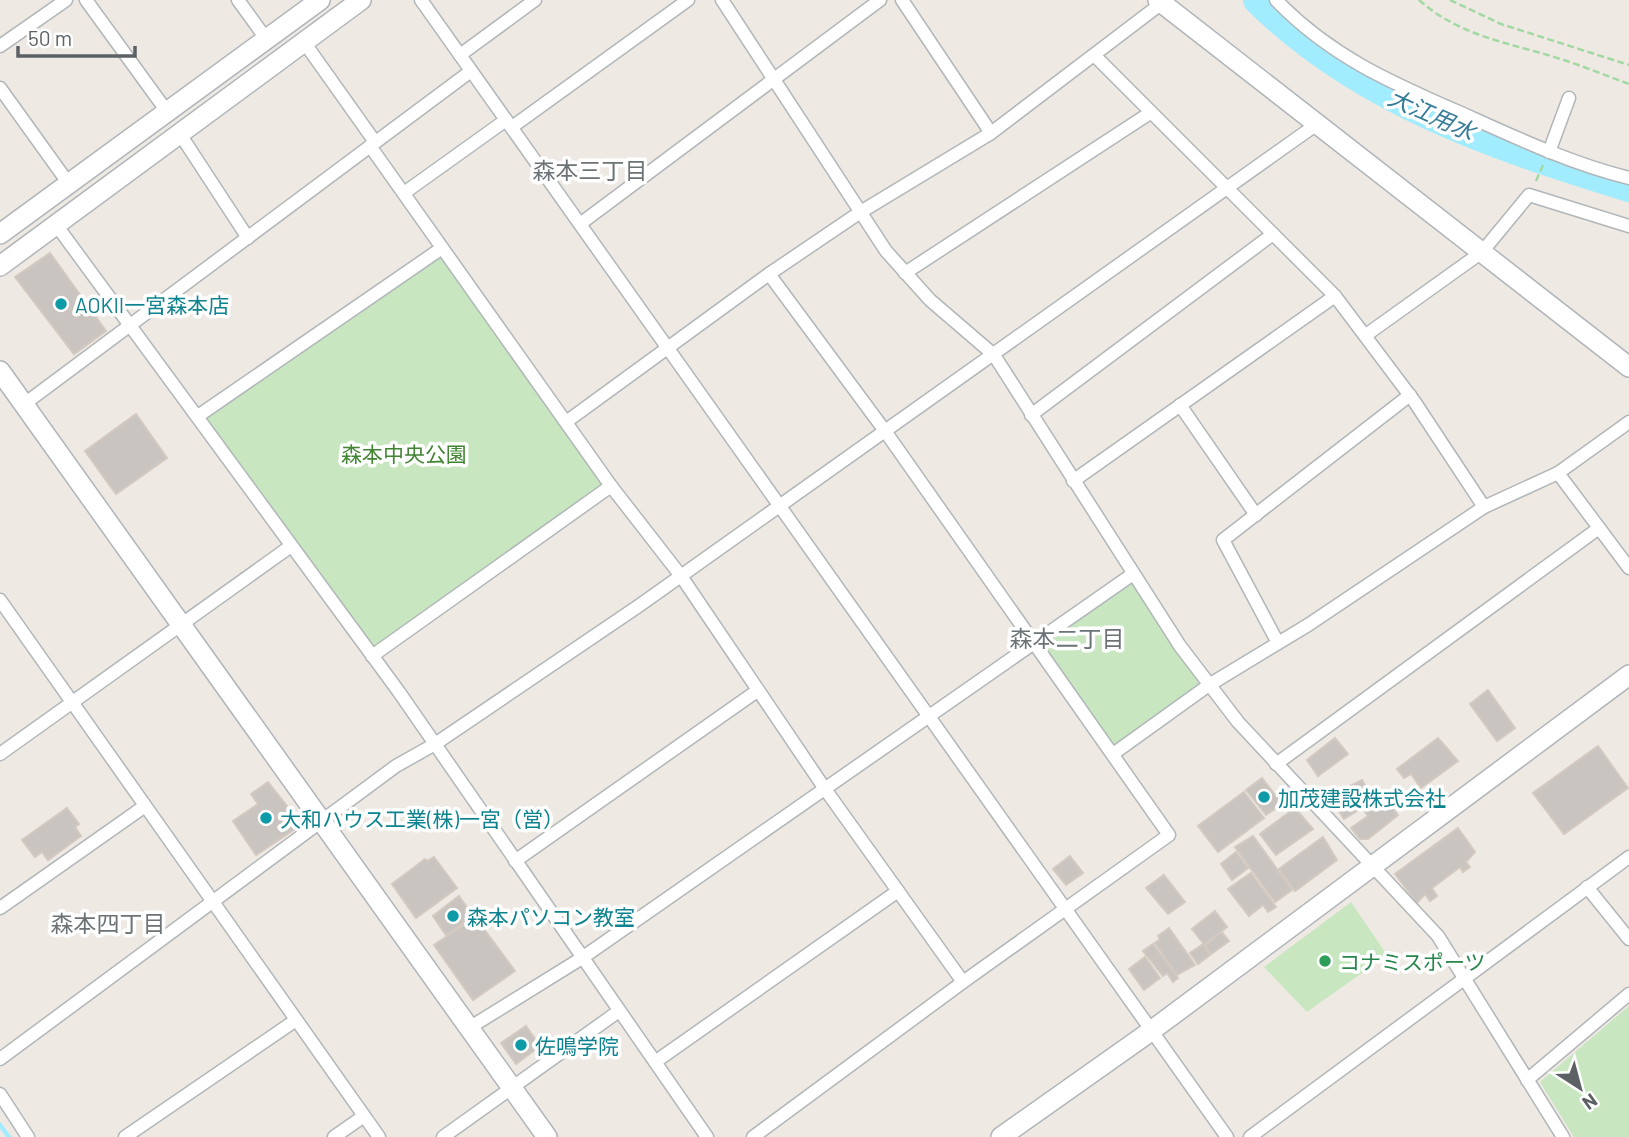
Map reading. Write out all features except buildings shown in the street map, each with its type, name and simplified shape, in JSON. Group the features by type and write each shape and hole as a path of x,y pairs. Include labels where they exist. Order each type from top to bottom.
{"street":[{"path":"0,46 66,0"},
{"path":"86,0 168,113"},
{"path":"238,0 267,40"},
{"path":"0,234 320,0"},
{"path":"0,266 361,0"},
{"path":"421,0 1227,1137"},
{"path":"460,55 535,0"},
{"path":"404,193 688,0"},
{"path":"722,0 859,213 905,273 930,300 994,355 1180,646 1209,685 1276,764 1438,936 1561,1136"},
{"path":"580,224 880,0"},
{"path":"902,0 991,133"},
{"path":"1276,0 1300,25 1333,50 1379,77 1548,155 1629,178"},
{"path":"566,422 769,274 859,213 991,133 1160,2 1629,367"},
{"path":"304,42 442,248 611,486 681,576 825,789 963,982"},
{"path":"1094,55 1335,296 1410,395 1484,507"},
{"path":"23,405 471,71"},
{"path":"0,88 69,184"},
{"path":"1548,155 1569,98"},
{"path":"905,273 1150,113"},
{"path":"0,1059 396,766 435,744 681,576 1317,124"},
{"path":"180,134 248,238"},
{"path":"1366,335 1482,252 1529,195 1629,226"},
{"path":"57,226 435,744 707,1137"},
{"path":"1031,415 1273,234"},
{"path":"198,416 442,248"},
{"path":"753,1137 1169,835 885,431 769,274"},
{"path":"1073,481 1335,296"},
{"path":"0,371 547,1137"},
{"path":"1278,643 1223,540 1410,395"},
{"path":"1180,405 1256,515"},
{"path":"1113,754 1209,685 1278,643 1484,507 1558,473 1629,422"},
{"path":"1558,473 1629,568"},
{"path":"372,656 611,486"},
{"path":"1276,764 1599,528"},
{"path":"0,754 291,546"},
{"path":"469,1028 582,958 1133,573"},
{"path":"0,600 379,1137"},
{"path":"1001,1137 1151,1031 1629,675"},
{"path":"515,861 757,691"},
{"path":"0,908 145,806"},
{"path":"1250,1137 1629,857"},
{"path":"1587,887 1629,939"},
{"path":"655,1062 898,891"},
{"path":"1527,1080 1629,994"},
{"path":"443,1137 619,1011"},
{"path":"125,1137 296,1020"},
{"path":"0,1094 28,1137"},
{"path":"334,1137 364,1116"}],"path":[{"path":"1419,0 1442,18 1487,40 1536,51 1629,84"},
{"path":"1450,0 1501,24 1629,65"},
{"path":"1532,189 1548,155"}],"green space":[{"name":"森本中央公園","path":"442,248 606,490 372,656 198,416"},
{"path":"1132,584 1200,685 1114,745 1040,645"},
{"name":"コナミスポーツ","path":"1351,902 1387,955 1307,1012 1264,967"},
{"path":"1629,1006 1629,1137 1574,1137 1540,1082"}],"waterway":[{"name":"大江用水","path":"1257,0 1297,35 1339,66 1384,93 1479,137 1629,188"},
{"path":"0,1125 9,1137"}],"place":[{"name":"AOKII一宮森本店","path":"61,304"},
{"name":"加茂建設株式会社","path":"1264,797"},
{"name":"大和ハウス工業(株)一宮（営）","path":"266,818"},
{"name":"森本パソコン教室","path":"453,916"},
{"name":"コナミスポーツ","path":"1325,961"},
{"name":"佐鳴学院","path":"521,1045"}],"district":[{"name":"森本三丁目","path":"590,170"},
{"name":"森本二丁目","path":"1067,638"},
{"name":"森本四丁目","path":"108,923"}]}
